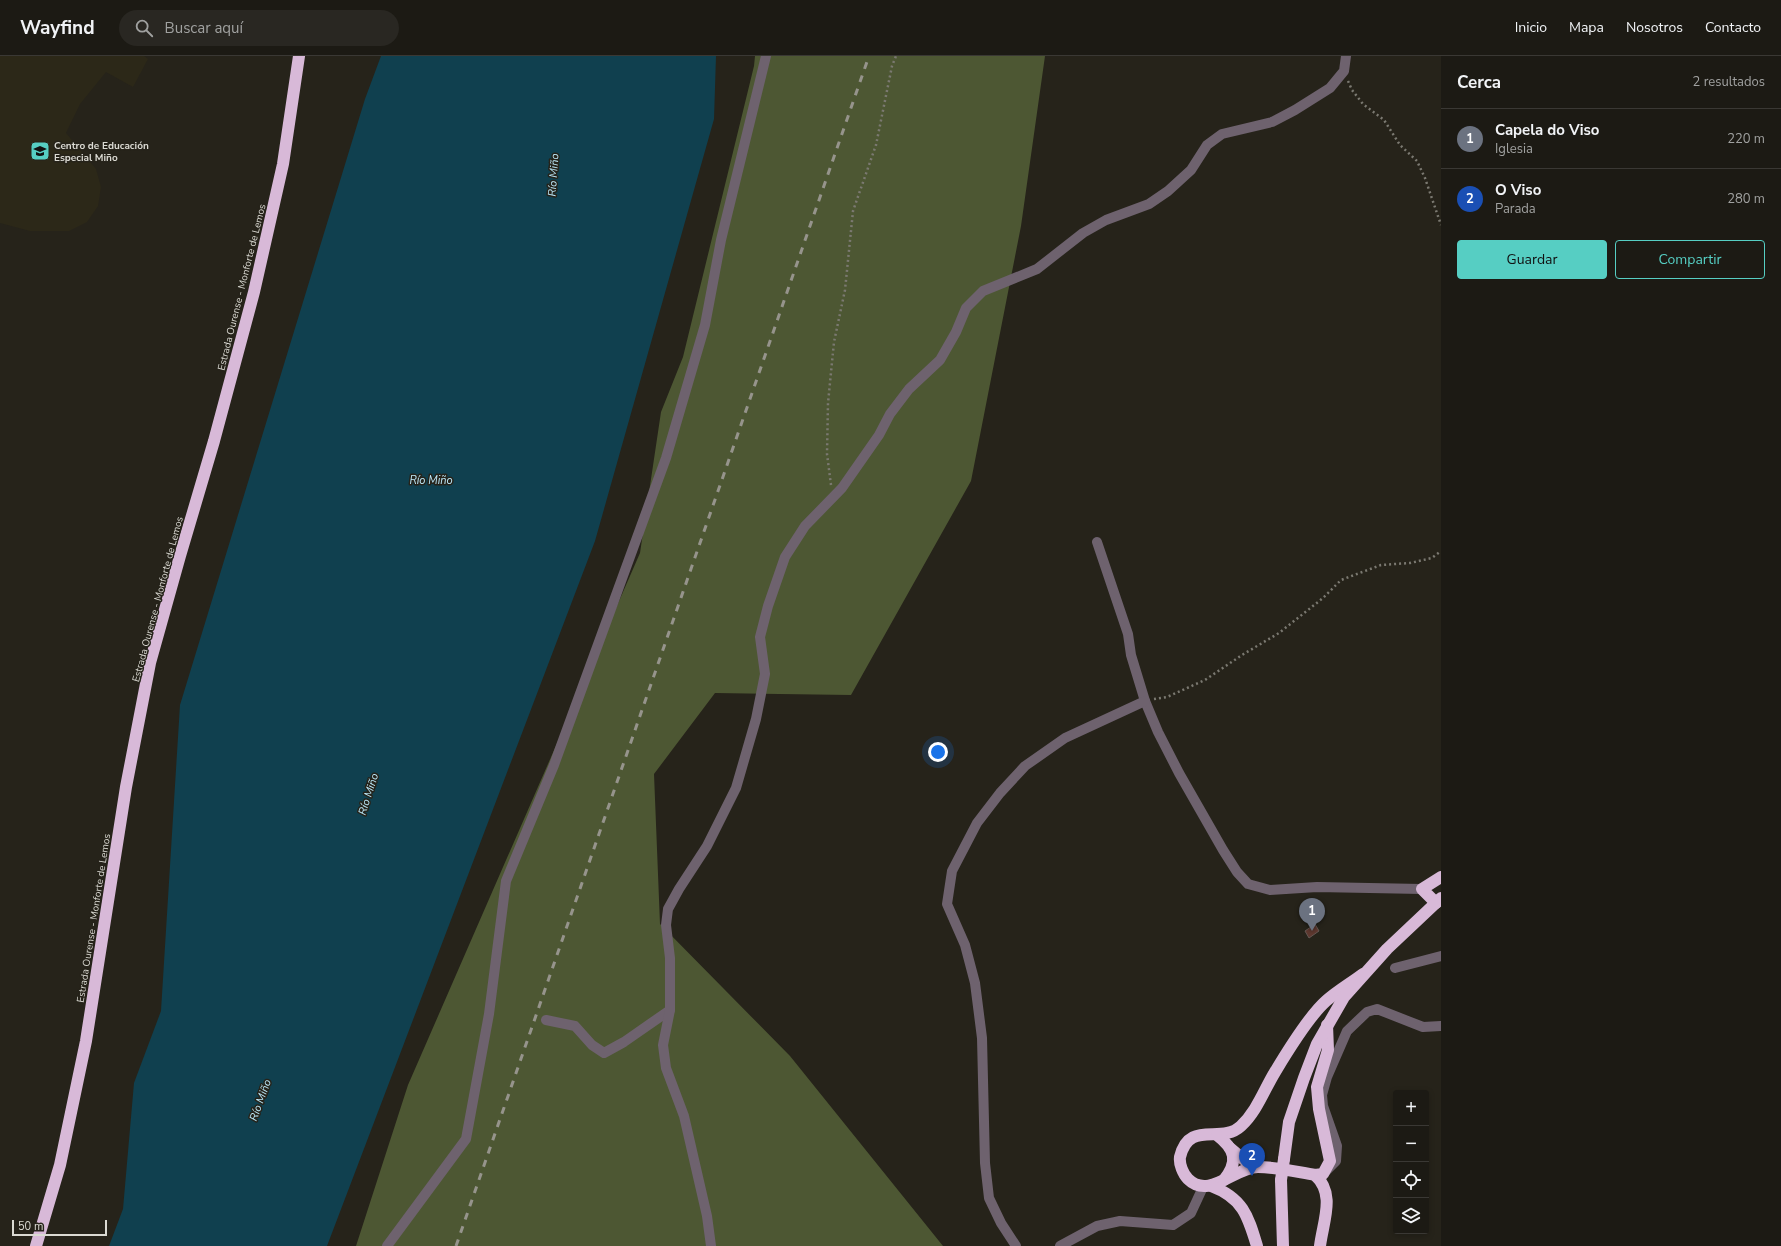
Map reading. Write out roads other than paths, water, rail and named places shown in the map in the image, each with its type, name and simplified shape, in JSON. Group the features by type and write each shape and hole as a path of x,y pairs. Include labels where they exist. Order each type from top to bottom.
{"highway":[{"name":"Estrada Ourense - Monforte de Lemos","path":"36,1246 60,1165 86,1041 126,787 150,663 214,441 254,292 283,164 299,56"},
{"path":"1283,1246 1281,1180 1289,1122 1317,1044 1344,997 1363,974 1438,901 1422,889 1441,877"},
{"path":"1256,1246 1248,1218 1243,1208 1224,1191 1208,1186 1198,1185 1189,1180 1183,1173 1180,1160 1182,1148 1192,1137 1204,1133 1217,1135 1238,1129 1248,1119 1258,1105 1274,1073 1304,1027 1325,1001 1363,974"},
{"path":"1319,1174 1330,1161 1319,1109 1317,1087 1328,1050 1328,1025"},
{"path":"1217,1135 1227,1143 1233,1160 1230,1172 1224,1180"},
{"path":"1230,1148 1243,1159 1257,1167"},
{"path":"1208,1186 1224,1180 1240,1171 1257,1167 1319,1174"},
{"path":"1319,1174 1327,1192 1327,1208 1320,1246"}],"street":[{"path":"387,1246 466,1139 489,1014 506,881 556,758 666,458 705,324 721,240 766,56"},
{"path":"712,1246 707,1216 684,1116 666,1068 663,1045 670,1010 670,958 666,925 668,909 707,846 736,788 756,719 764,674 760,637 768,606 785,557 805,526 842,488 879,435 890,414 909,389 940,360 956,332 966,308 983,291 1037,269 1082,233 1106,220 1149,204 1168,191 1191,170 1207,145 1222,134 1272,122 1295,110 1330,88 1344,71 1346,56"},
{"path":"1096,542 1128,634 1131,655 1145,701 1158,732 1179,773 1223,850 1237,872 1248,884 1270,890 1317,887 1422,889"},
{"path":"1016,1246 1001,1223 988,1198 985,1163 982,1038 975,983 965,945 947,904 952,871 977,823 1000,793 1025,766 1065,738 1145,701"},
{"path":"1395,968 1441,956"},
{"path":"546,1020 575,1026 592,1045 604,1052 624,1042 670,1010"},
{"path":"1319,1174 1336,1161 1337,1146 1323,1106 1322,1095 1327,1077 1347,1031 1367,1012 1377,1010 1423,1027 1441,1026"},
{"path":"1060,1246 1097,1226 1120,1221 1173,1226 1191,1214 1208,1186"}],"water":[{"name":"Río Miño","path":"381,56 716,56 714,119 595,541 327,1246 109,1246 123,1209 134,1083 161,1011 180,705 365,99"}],"railway":[{"path":"456,1246 869,56"}],"place":[{"name":"Centro de Educación Especial Miño","path":"40,151"},
{"name":"Capela do Viso","path":"1312,931"},
{"name":"O Viso","path":"1252,1176"}]}
